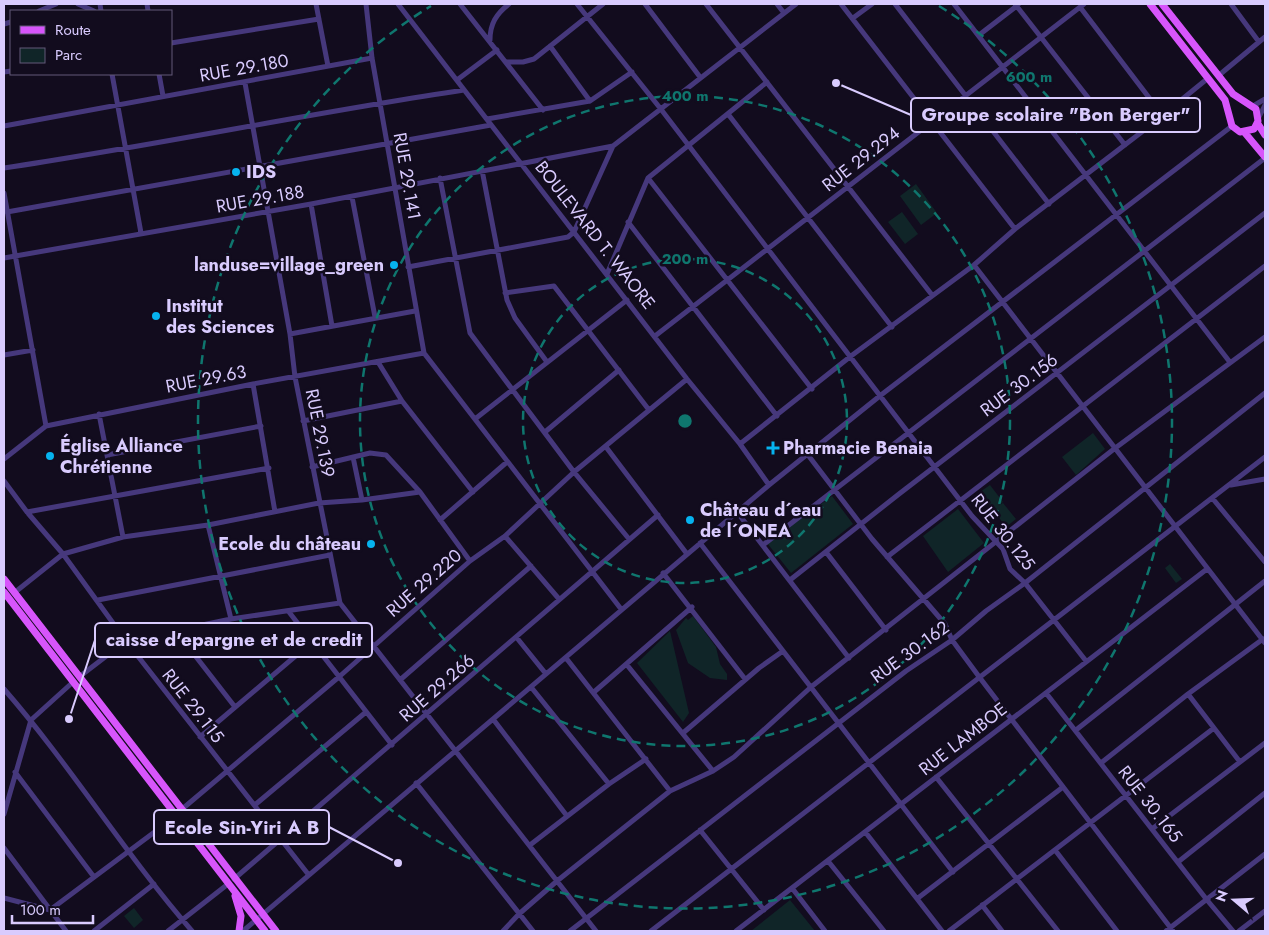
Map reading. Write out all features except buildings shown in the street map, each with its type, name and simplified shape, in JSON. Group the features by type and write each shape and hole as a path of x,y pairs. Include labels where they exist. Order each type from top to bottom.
{"main road":[{"path":"1150,4 1207,80 1225,100 1232,126 1237,131 1245,133 1265,158"},
{"path":"1162,4 1218,76 1244,103 1253,106 1265,135"},
{"path":"1230,113 1235,106 1244,103"},
{"path":"1245,133 1254,129 1258,120"},
{"path":"4,579 8,596 76,680 231,882 263,914 276,931"},
{"path":"231,882 241,916 239,931"},
{"path":"235,893 265,931"}],"street":[{"path":"41,10 56,4"},
{"path":"78,4 92,10"},
{"path":"316,4 328,66"},
{"name":"RUE 29.141","path":"366,4 372,58 396,187 415,311 424,353"},
{"name":"BOULEVARD T. WAORE","path":"398,4 687,379 740,444 769,485"},
{"path":"460,4 543,110"},
{"path":"490,41 490,28 493,21 509,4"},
{"name":"RUE 30.125","path":"577,4 660,108 976,521 998,542 1003,549 1010,569 1025,583 1052,620 1086,661"},
{"path":"507,62 523,62 534,59 603,4"},
{"path":"644,4 700,77"},
{"path":"706,4 847,188 932,295"},
{"path":"777,4 784,13"},
{"path":"408,267 564,240 574,232 613,146 796,4"},
{"path":"841,4 1015,230"},
{"path":"853,18 872,4"},
{"path":"895,4 966,93 1049,204"},
{"path":"954,4 1146,250 1195,319 1229,361"},
{"path":"978,35 1017,4 1041,38 1125,145"},
{"path":"1231,4 1259,42"},
{"path":"1082,5 1162,116"},
{"name":"RUE 29.294","path":"655,336 847,188 966,93 1041,38 1082,5"},
{"path":"172,43 319,19"},
{"path":"1218,76 1265,37"},
{"path":"550,46 590,101"},
{"path":"457,80 497,50"},
{"name":"RUE 29.180","path":"4,126 372,58"},
{"path":"487,119 590,101 632,72"},
{"path":"112,75 141,233"},
{"path":"159,75 163,96"},
{"path":"740,444 812,389 851,356 974,265 1015,230 1207,80"},
{"name":"RUE 29.139","path":"245,82 290,334 295,377 340,603 596,931"},
{"path":"607,274 648,178 766,82"},
{"path":"4,168 125,150 380,103 464,90"},
{"path":"1253,106 1265,99"},
{"path":"1258,120 1265,105"},
{"path":"728,114 892,327"},
{"path":"7,212 492,125"},
{"path":"243,931 769,485 881,395 1232,126"},
{"name":"RUE 29.188","path":"4,258 352,197 520,162 613,146"},
{"path":"763,545 1265,158"},
{"path":"482,170 505,293 515,318 548,362"},
{"path":"440,178 470,333 574,472 629,539"},
{"path":"648,178 812,389"},
{"path":"4,193 46,426"},
{"path":"352,197 375,318"},
{"path":"311,204 332,326"},
{"name":"RUE 30.156","path":"790,580 1265,212"},
{"path":"628,222 777,416"},
{"path":"974,265 1004,301 1081,406 1207,570 1264,641 1188,694 1101,763"},
{"path":"887,557 1265,266"},
{"path":"505,293 553,285 649,410"},
{"path":"475,419 589,332 627,300"},
{"path":"290,334 415,311"},
{"path":"503,931 519,914 557,881 670,791 713,771 734,757 810,688 998,542 1114,448 1229,361 1265,337"},
{"path":"4,355 33,350"},
{"path":"424,353 622,609"},
{"name":"RUE 29.63","path":"4,459 46,426 253,384 424,353"},
{"path":"378,362 402,401 473,492"},
{"path":"545,432 619,370"},
{"name":"RUE 29.220","path":"50,910 178,813 340,676 470,561 505,536 574,472 687,379"},
{"path":"253,384 276,512"},
{"name":"RUE 30.162","path":"570,931 839,722 906,671 952,640 986,611 1025,583 1265,393"},
{"path":"304,421 402,401"},
{"path":"99,414 123,538"},
{"path":"107,455 261,426"},
{"path":"606,446 687,554"},
{"path":"312,467 339,463 370,453 386,454 420,492 470,561"},
{"path":"808,454 860,524 945,624 952,640 1170,930 1265,854"},
{"path":"353,457 362,500"},
{"path":"651,931 1265,457"},
{"path":"440,520 507,462"},
{"path":"27,512 269,468"},
{"path":"1230,485 1265,479"},
{"name":"RUE 29.115","path":"4,481 27,512 63,554 126,641 227,772 256,804 308,874"},
{"path":"8,596 63,554 123,538 208,525 319,503 362,500 420,492"},
{"path":"1212,499 1265,562"},
{"path":"737,512 849,658"},
{"name":"RUE 29.266","path":"168,931 281,840 517,638 591,571 658,516"},
{"path":"208,525 219,577 231,619"},
{"path":"505,536 559,600"},
{"path":"700,543 810,688 870,762 900,806 953,872"},
{"path":"826,552 886,630"},
{"path":"98,600 330,555"},
{"path":"400,680 531,566"},
{"name":"RUE LAMBOE","path":"736,931 1207,570"},
{"path":"663,573 692,608 745,679"},
{"path":"1076,730 1265,582"},
{"path":"4,814 31,720 76,680 126,641 231,619 290,612 340,603"},
{"path":"594,692 692,608"},
{"path":"290,612 392,745"},
{"path":"176,631 235,706"},
{"path":"517,638 546,674"},
{"path":"200,737 312,642"},
{"path":"683,733 745,679 783,651"},
{"path":"566,658 670,791"},
{"path":"627,665 713,771"},
{"path":"531,687 608,784"},
{"path":"4,689 31,720 128,851 192,931"},
{"name":"RUE 30.165","path":"1046,693 1206,900 1233,931"},
{"path":"1188,694 1240,762"},
{"path":"256,804 366,712"},
{"path":"493,719 568,816"},
{"path":"949,931 1090,825 1214,728"},
{"path":"1152,829 1265,743"},
{"path":"530,845 608,784 646,759"},
{"path":"15,772 94,877"},
{"path":"936,777 1058,931"},
{"path":"416,783 533,931"},
{"path":"918,898 1063,787"},
{"path":"1178,862 1265,793"},
{"path":"700,830 764,910"},
{"path":"866,833 942,931"},
{"path":"4,848 66,931"},
{"path":"1055,850 1117,931"},
{"path":"828,861 884,931"},
{"path":"94,931 154,884"},
{"path":"792,888 826,931"},
{"path":"4,898 50,910"},
{"path":"982,905 1002,931"},
{"path":"1239,931 1265,911"}],"green space":[{"path":"916,184 937,213 921,225 900,196"},
{"path":"902,212 918,234 905,244 888,222"},
{"path":"1093,433 1105,449 1076,475 1062,457"},
{"path":"990,485 1003,502 998,506 1003,503 1016,519 1006,527 980,492"},
{"path":"832,496 853,524 791,573 767,543"},
{"path":"958,509 984,543 948,572 923,536"},
{"path":"1170,564 1182,579 1176,583 1165,568"},
{"path":"693,616 716,647 720,664 727,674 727,680 710,678 688,663 676,630 686,618 688,620"},
{"path":"670,631 689,713 683,722 637,663"},
{"path":"790,900 815,931 751,931"},
{"path":"134,908 143,920 134,928 124,916"}],"place":[{"name":"Groupe scolaire \"Bon Berger\"","path":"836,83"},
{"name":"IDS","path":"236,172"},
{"name":"landuse=village_green","path":"394,265"},
{"name":"Institut des Sciences","path":"156,316"},
{"name":"Pharmacie Benaia","path":"773,448"},
{"name":"Église Alliance Chrétienne","path":"50,456"},
{"name":"Château d´eau de l´ONEA","path":"690,520"},
{"name":"Ecole du château","path":"371,544"},
{"name":"caisse d'epargne et de credit","path":"69,719"},
{"name":"Ecole Sin-Yiri A B","path":"398,863"}]}
